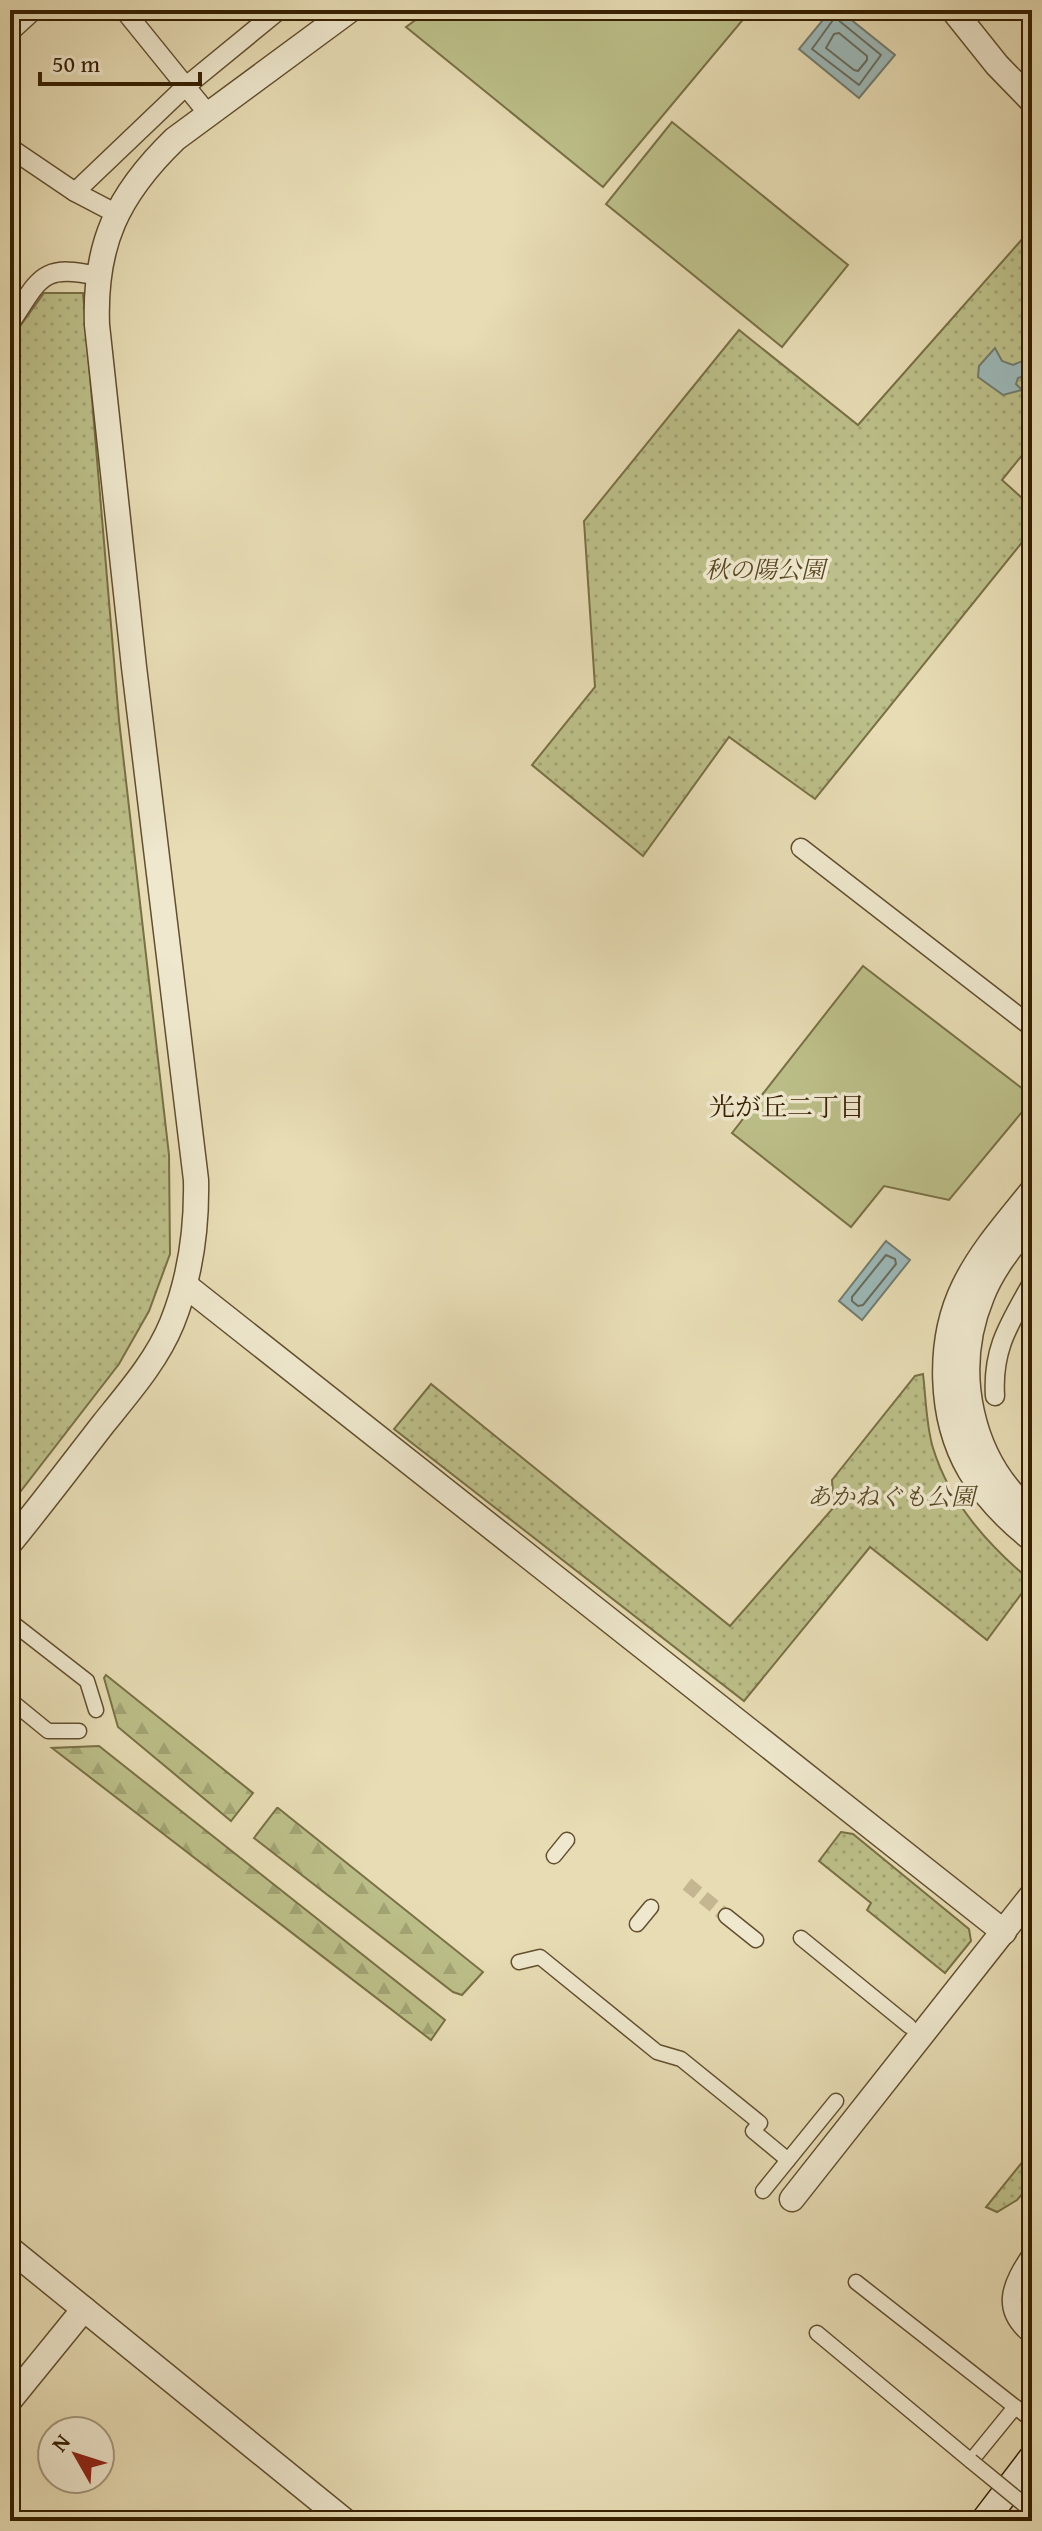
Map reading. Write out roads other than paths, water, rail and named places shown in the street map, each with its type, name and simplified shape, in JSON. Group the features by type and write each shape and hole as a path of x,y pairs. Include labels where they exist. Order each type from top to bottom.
{"main road":[{"path":"984,2521 1032,2458"}],"street":[{"path":"12,27 34,10"},
{"path":"124,10 209,115"},
{"path":"75,192 185,87 279,10"},
{"path":"10,1543 151,1363 171,1325 193,1250 196,1180 134,667 97,325 98,276 117,214 131,186 151,162 175,139 350,10"},
{"path":"953,10 997,65 1032,101"},
{"path":"10,148 75,192 117,214"},
{"path":"10,323 45,276 58,270 98,276"},
{"path":"801,848 1032,1027"},
{"path":"1032,1191 990,1244 962,1289 954,1312 946,1364 946,1394 951,1420 969,1469 999,1510 1032,1539"},
{"path":"1032,1220 994,1272 968,1339 969,1398 981,1444 1004,1485 1032,1513"},
{"path":"995,1396 996,1354 1032,1283"},
{"path":"185,1285 1004,1932"},
{"path":"968,1339 996,1354"},
{"path":"10,1621 87,1681 96,1710"},
{"path":"10,1700 48,1731 79,1731"},
{"path":"554,1856 567,1840"},
{"path":"792,2199 1032,1895"},
{"path":"637,1924 651,1907"},
{"path":"726,1916 756,1940"},
{"path":"801,1938 909,2026"},
{"path":"519,1962 540,1957 657,2052 681,2059 760,2123 753,2131 788,2160"},
{"path":"763,2191 836,2101"},
{"path":"10,2249 338,2519"},
{"path":"1032,2254 1017,2279 1012,2310 1020,2326 1032,2335"},
{"path":"856,2282 1032,2420"},
{"path":"10,2400 84,2309"},
{"path":"817,2333 1032,2511"},
{"path":"971,2461 1015,2407"}],"water":[{"path":"831,10 839,10 895,55 859,98 799,49"},
{"path":"995,348 1002,361 1013,365 1032,357 1032,373 1018,378 1016,384 1022,390 1003,395 978,377 979,366"},
{"path":"886,1241 910,1260 862,1320 839,1301"}],"tunnel":[{"path":"687,1884 726,1916"}],"district":[{"name":"光が丘二丁目","path":"787,1106"}],"park label":[{"name":"秋の陽公園","path":"765,569"},
{"name":"あかねぐも公園","path":"891,1496"}]}
